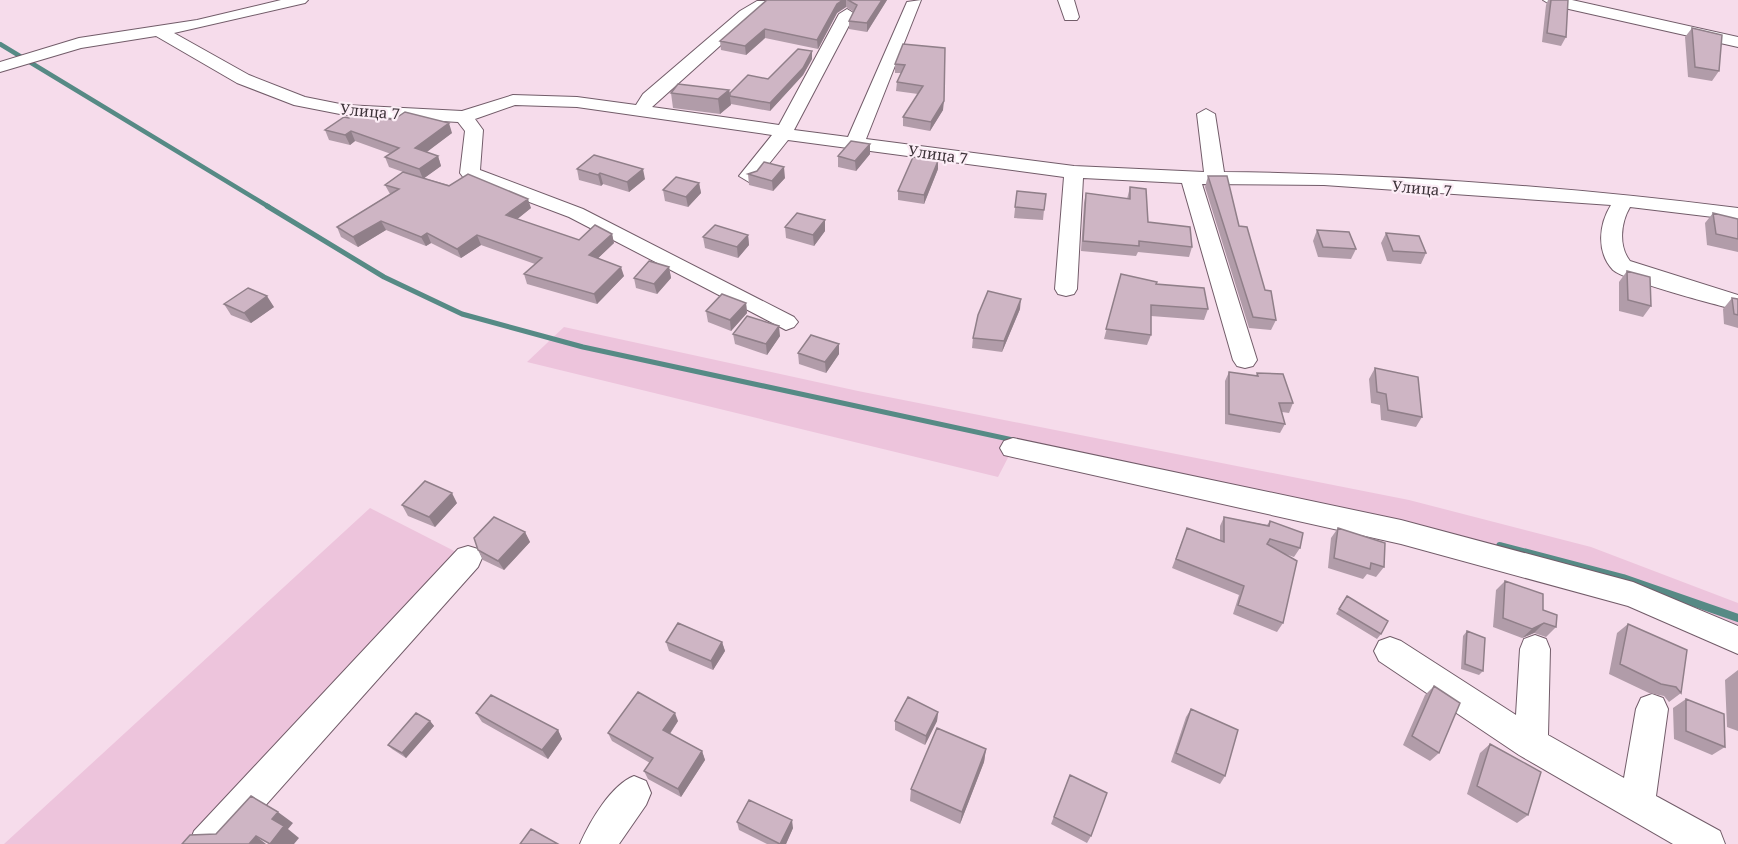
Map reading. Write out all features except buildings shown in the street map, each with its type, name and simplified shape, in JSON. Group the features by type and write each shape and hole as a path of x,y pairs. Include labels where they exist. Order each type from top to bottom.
{"street":[{"path":"5,66 55,50 109,38 160,32 234,18 300,0"},
{"path":"1066,0 1071,18"},
{"path":"1551,0 1738,42"},
{"path":"855,142 915,2"},
{"path":"640,112 649,98 746,14 762,4"},
{"path":"749,176 783,134 847,14"},
{"name":"Улица 7","path":"160,32 243,79 300,101 345,110 463,117 513,100 577,102 777,130 783,134 1074,172 1190,178 1324,179 1624,200 1738,214"},
{"path":"1206,114 1215,178"},
{"path":"463,117 474,130 470,173 576,213 786,322"},
{"path":"1066,289 1074,172"},
{"path":"1190,178 1245,360"},
{"path":"1624,200 1612,220 1613,254 1622,266 1640,274 1738,303"},
{"path":"1013,448 1401,532 1633,595 1738,640"},
{"path":"207,844 468,558"},
{"path":"1531,744 1535,649"},
{"path":"1390,651 1531,744 1707,844"},
{"path":"1637,804 1652,709"},
{"path":"598,844 634,793"}],"shaded area":[{"path":"564,327 858,391 1409,500 1591,547 1738,603 1738,640 1633,595 1013,448 998,477 527,362"},
{"path":"370,508 468,558 207,844 4,844"}],"waterway":[{"path":"0,44 269,207"},
{"path":"267,206 384,277 462,314 583,347 1018,441"},
{"path":"1500,546 1623,578 1738,618"}]}
